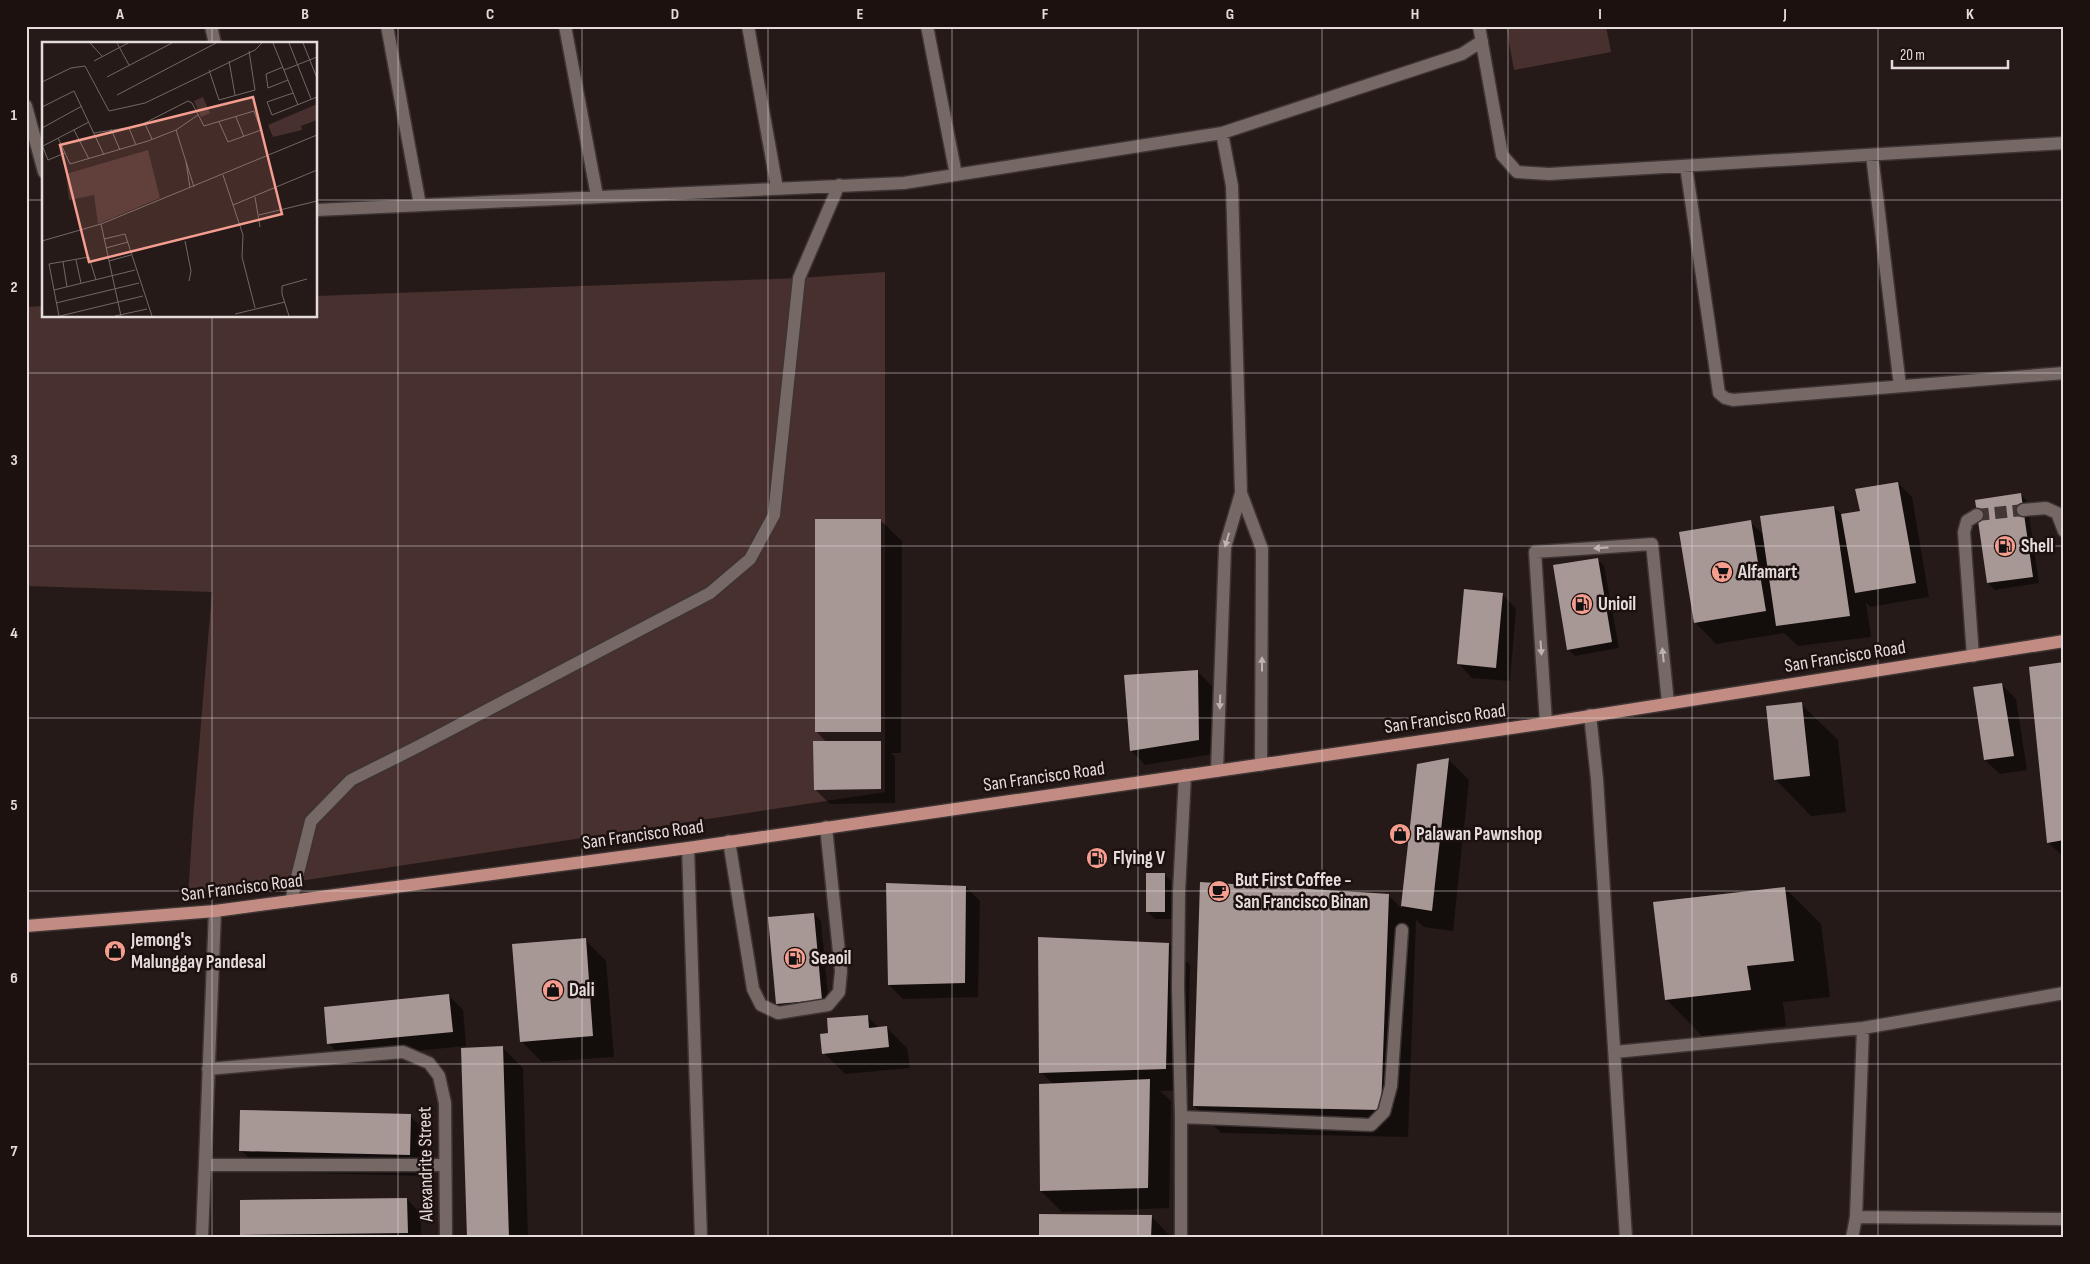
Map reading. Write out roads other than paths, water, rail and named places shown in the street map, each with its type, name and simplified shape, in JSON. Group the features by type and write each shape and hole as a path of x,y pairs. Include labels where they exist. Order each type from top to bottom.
{"main road":[{"name":"San Francisco Road","path":"26,926 215,912 688,848 1261,765 2064,641"}],"street":[{"path":"211,26 215,42"},
{"path":"387,26 420,205"},
{"path":"565,26 597,196"},
{"path":"748,26 777,188"},
{"path":"927,26 956,175"},
{"path":"1479,26 1502,155 1517,172 1549,174 2064,143"},
{"path":"318,210 904,183 1222,132 1462,54 1482,41"},
{"path":"26,106 42,165"},
{"path":"1217,771 1225,547 1241,493 1232,186 1222,132"},
{"path":"1872,155 1900,386"},
{"path":"1686,166 1719,394 1725,398 1733,400 2064,373"},
{"path":"291,901 311,821 351,780 710,593 750,559 774,516 799,278 838,185"},
{"path":"1241,493 1262,549 1261,765"},
{"path":"2023,510 2046,508 2058,514 2064,532"},
{"path":"1973,656 1964,532 1967,521 1977,515"},
{"path":"1546,722 1535,552 1652,544 1668,703"},
{"path":"1590,715 1597,789 1626,1238"},
{"path":"1181,1238 1178,987 1179,892 1185,775"},
{"path":"729,841 753,989 761,1005 778,1013 828,1005 839,992 841,971 826,827"},
{"path":"688,848 701,1238"},
{"path":"202,1238 215,912"},
{"path":"1181,1117 1371,1125 1384,1112 1391,1086 1402,930"},
{"path":"1615,1052 1863,1028 2064,993"},
{"path":"1852,1238 1856,1217 1863,1028"},
{"name":"Alexandrite Street","path":"208,1068 403,1052 429,1063 439,1076 445,1103 446,1238"},
{"path":"205,1165 445,1165"},
{"path":"1856,1217 2064,1218"}],"tunnel":[{"path":"1977,515 2023,510"}],"place":[{"name":"Shell","path":"2005,546"},
{"name":"Alfamart","path":"1722,572"},
{"name":"Unioil","path":"1582,604"},
{"name":"Palawan Pawnshop","path":"1400,834"},
{"name":"Flying V","path":"1097,858"},
{"name":"But First Coffee - San Francisco Binan","path":"1219,891"},
{"name":"Jemong's Malunggay Pandesal","path":"115,951"},
{"name":"Seaoil","path":"795,958"},
{"name":"Dali","path":"553,990"}]}
